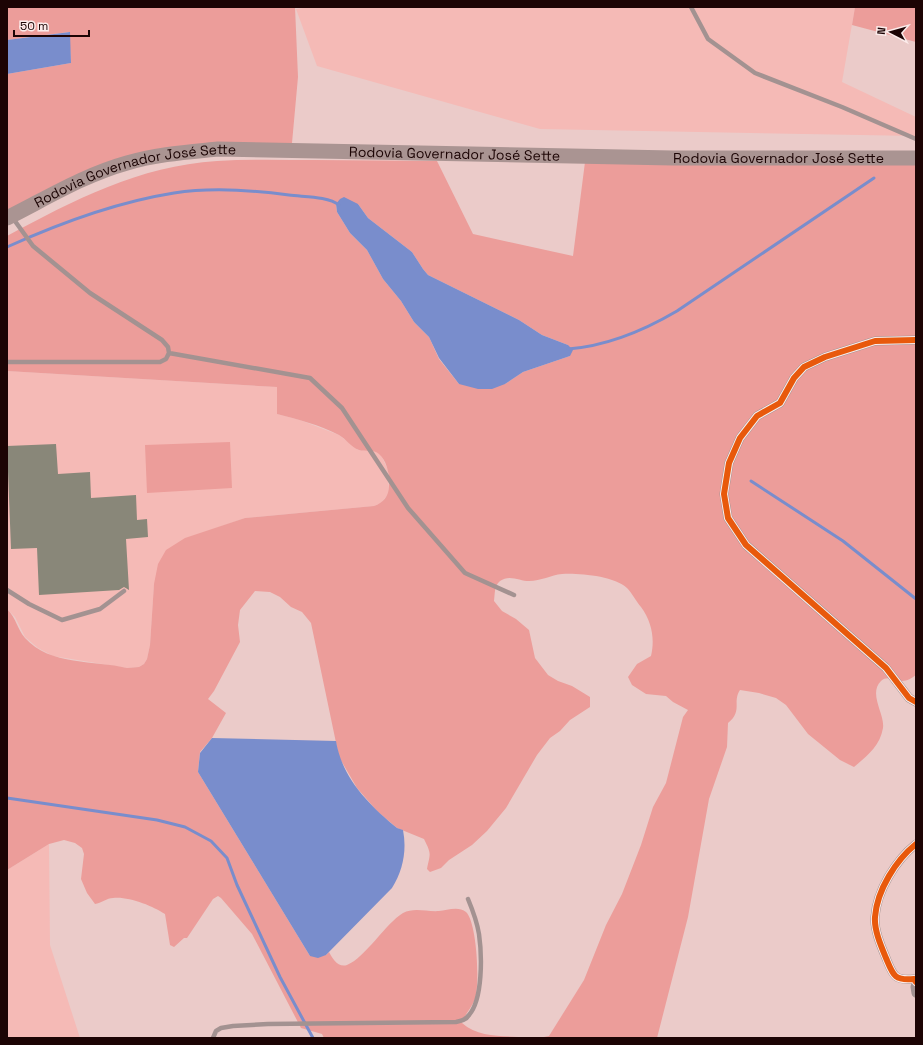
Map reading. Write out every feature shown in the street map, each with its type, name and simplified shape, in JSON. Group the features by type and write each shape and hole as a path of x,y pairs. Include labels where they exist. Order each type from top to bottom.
{"main road":[{"name":"Rodovia Governador José Sette","path":"8,215 89,177 128,163 172,153 218,149 673,158 916,158"}],"street":[{"path":"916,340 875,341 825,357 804,368 794,378 780,403 757,416 740,438 729,463 724,494 728,518 746,545 886,668 909,698 916,702"},
{"path":"916,844 907,851 898,862 881,891 875,918 880,944 893,974 902,980 914,979 916,983 914,987 916,993"}],"lane":[{"path":"691,7 708,39 755,74 842,107 916,139"},
{"path":"7,362 160,362 166,359 169,353 168,347 162,340 90,293 30,242 8,215"},
{"path":"169,353 310,378 342,408 408,508 465,573 514,595"},
{"path":"7,590 29,604 62,620 100,609 124,591"},
{"path":"213,1038 216,1031 221,1028 314,1023 456,1022 464,1020 469,1015 478,995 480,968 479,935 468,899"}],"shaded area":[{"path":"7,7 295,7 298,77 292,143 190,145 7,212 7,74 71,63 69,32 7,40"},
{"path":"310,7 855,7 842,82 916,117 916,136 540,129 317,66 296,9"},
{"path":"855,7 916,7 916,42 852,25"},
{"path":"253,160 437,161 473,234 573,256 585,162 916,163 916,675 904,681 886,678 883,679 877,686 876,698 882,717 883,728 876,745 864,759 854,767 840,760 808,734 786,705 776,698 740,690 735,714 728,723 727,747 709,799 688,917 657,1038 539,1038 549,1036 584,980 606,925 622,894 641,845 653,807 666,783 683,717 688,710 673,702 666,696 646,694 632,685 628,677 637,664 651,656 653,643 652,631 645,613 629,590 621,584 605,578 578,574 562,574 533,581 507,578 500,581 497,585 494,601 502,611 516,619 529,630 535,658 548,675 558,681 572,686 590,697 590,707 570,720 560,731 550,738 537,755 506,808 487,831 472,845 449,860 441,868 430,872 427,869 429,851 424,839 397,828 377,811 357,788 339,757 311,623 302,612 291,607 280,597 270,592 255,591 240,610 238,625 240,642 214,691 208,699 226,713 212,738 200,752 198,772 310,956 326,955 329,952 338,964 344,966 354,961 361,955 396,918 407,911 439,911 449,909 463,910 470,918 473,928 477,980 475,999 462,1023 477,1032 485,1034 528,1038 324,1038 322,1034 301,1028 252,934 218,896 213,899 187,938 184,938 174,947 170,945 165,914 160,911 140,902 119,898 108,899 95,904 87,893 81,879 84,854 82,848 75,843 64,840 49,844 7,870 7,609 13,616 25,638 35,647 47,653 60,658 73,660 127,668 139,667 144,664 147,659 150,645 154,584 158,564 166,550 185,538 245,518 374,506 383,501 387,496 389,482 386,464 377,452 359,450 332,431 277,414 277,387 7,371 7,236 57,210 108,187 134,177 188,164 217,161","holes":["336,204 358,204 368,218 412,252 428,275 519,320 542,335 568,345 570,356 523,372 505,384 459,384 439,359 429,337 414,322 401,301 383,279 367,250 350,233 337,212"]},
{"path":"7,371 277,387 277,414 300,420 339,435 358,450 376,451 381,455 388,470 389,493 381,503 374,506 245,518 208,531 154,584 150,645 147,659 144,664 139,667 127,668 53,656 38,648 25,637 15,617 7,609"},
{"path":"230,442 232,488 147,493 145,445"},
{"path":"49,844 50,945 80,1038 7,1038 7,870"}],"water":[{"path":"70,32 71,63 7,74 7,40"},
{"path":"344,197 358,204 368,218 412,252 428,275 519,320 542,335 568,345 573,350 570,356 523,372 505,384 492,389 478,389 459,384 439,358 429,337 414,322 401,301 383,279 367,250 350,233 337,212 336,204"},
{"path":"212,738 336,741 344,767 358,790 376,810 397,828 403,830 405,845 403,860 399,875 392,888 326,955 318,958 310,956 198,772 200,753"}],"building":[{"path":"56,444 58,474 90,472 91,498 136,495 137,520 147,519 148,537 126,539 129,590 124,587 119,590 39,595 37,548 11,549 7,446"}],"waterway":[{"path":"568,349 597,345 611,341 638,331 677,311 874,178"},
{"path":"7,247 89,214 131,202 188,191 232,190 261,192 322,198 339,205"},
{"path":"751,481 843,541 916,599"},
{"path":"7,798 157,820 185,827 211,841 227,858 237,885 280,977 313,1038"}],"cycle path":[{"path":"916,340 875,341 825,357 804,367 794,378 780,403 757,416 740,438 729,463 724,494 728,518 746,545 886,668 909,698 916,702"},
{"path":"916,844 901,858 889,876 879,896 875,917 880,943 893,973 898,978 914,979 916,982"}]}
